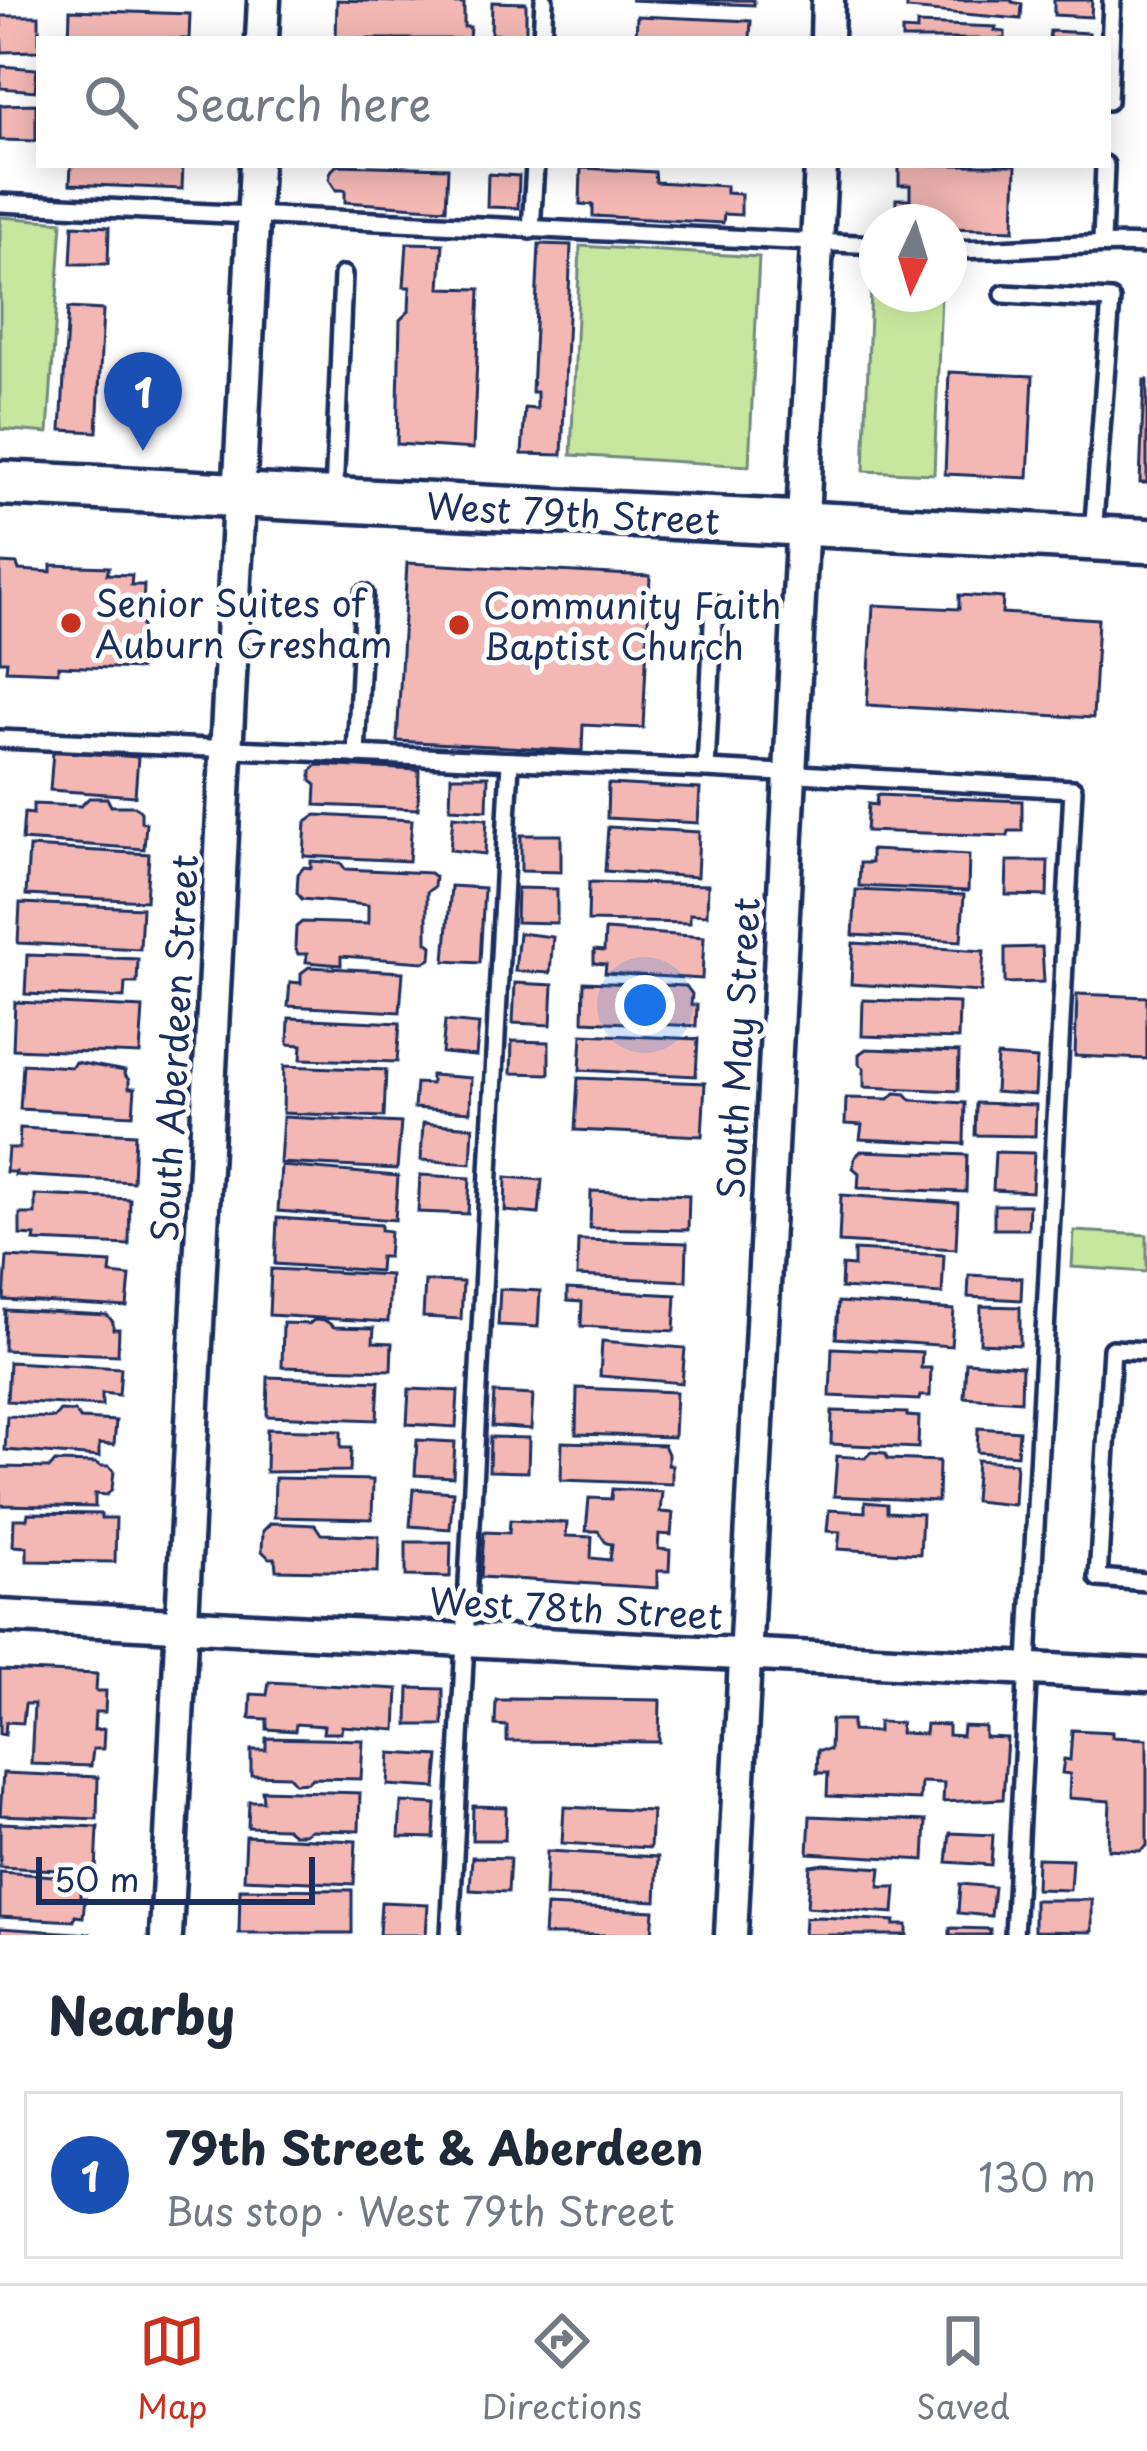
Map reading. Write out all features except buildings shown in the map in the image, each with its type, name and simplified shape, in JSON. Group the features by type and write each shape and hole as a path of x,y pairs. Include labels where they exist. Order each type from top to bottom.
{"main road":[{"name":"West 79th Street","path":"0,483 1147,541"}],"street":[{"path":"262,36 263,0"},
{"path":"827,36 829,0"},
{"name":"South Aberdeen Street","path":"166,1935 256,168"},
{"name":"South May Street","path":"731,1935 821,168"},
{"name":"West 78th Street","path":"0,1616 1147,1675"}],"lane":[{"path":"542,36 544,0"},
{"path":"1111,36 1112,0"},
{"path":"532,230 535,168"},
{"path":"1102,242 1105,168"},
{"path":"0,203 859,244"},
{"path":"967,249 1102,242 1147,245"},
{"path":"334,500 343,275"},
{"path":"1004,294 1111,300 1093,538"},
{"path":"356,755 364,594"},
{"path":"706,769 714,604"},
{"path":"0,739 1073,789 1014,1935"},
{"path":"450,1935 510,762"},
{"path":"1147,1351 1112,1349 1098,1578 1147,1582"}],"green space":[{"path":"0,217 62,222 48,433 0,429"},
{"path":"580,246 759,257 749,466 571,455"},
{"path":"870,312 940,312 934,474 864,471"},
{"path":"1074,1231 1147,1235 1147,1272 1072,1267"}],"place":[{"name":"79th Street & Aberdeen","path":"143,451"},
{"name":"Senior Suites of Auburn Gresham","path":"71,623"},
{"name":"Community Faith Baptist Church","path":"459,625"}]}
